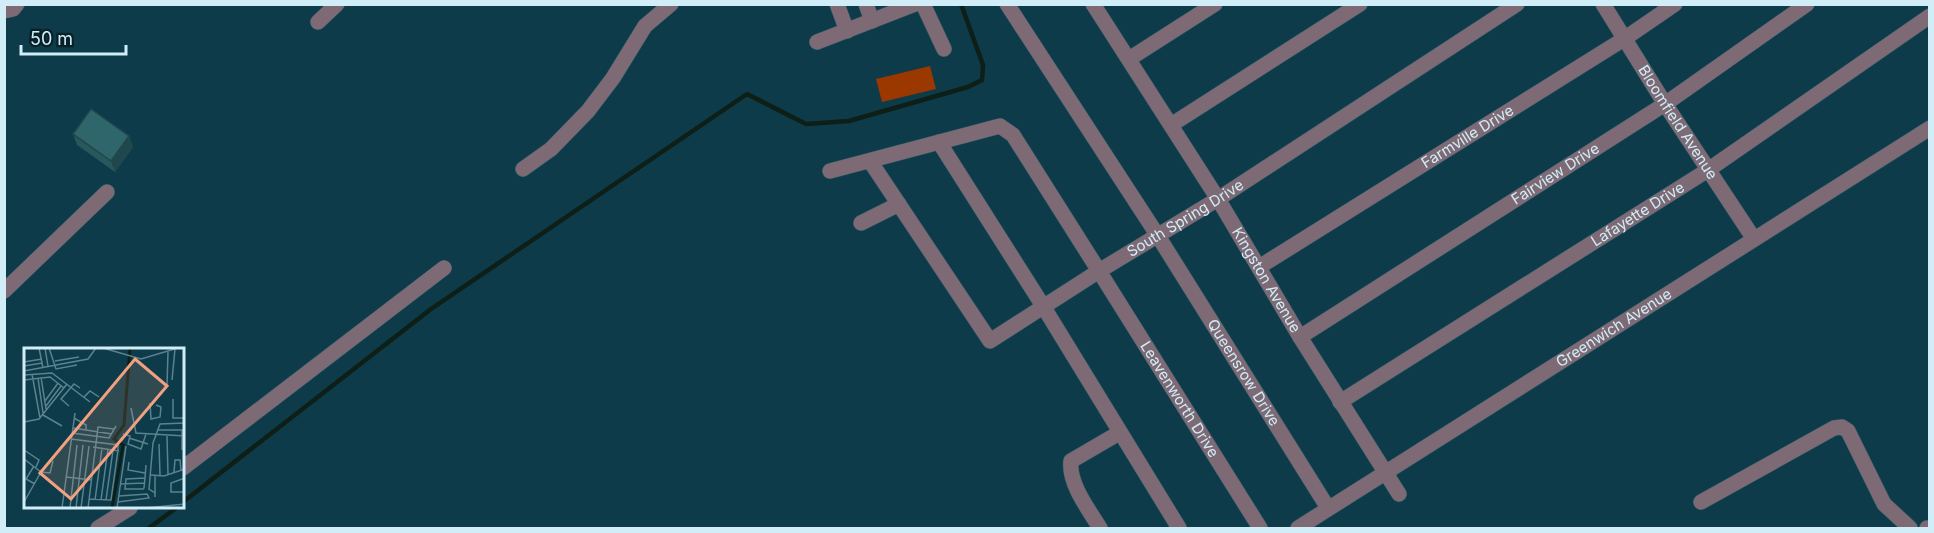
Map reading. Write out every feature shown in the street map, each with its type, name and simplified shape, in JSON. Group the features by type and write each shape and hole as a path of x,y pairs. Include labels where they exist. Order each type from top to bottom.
{"street":[{"path":"4,11 13,9 17,4"},
{"path":"318,22 337,4"},
{"path":"523,170 551,149 588,111 613,78 645,26 671,4"},
{"path":"837,4 847,31"},
{"path":"866,4 872,21"},
{"path":"817,42 872,21 894,8 915,4"},
{"path":"923,4 944,50"},
{"name":"Queensrow Drive","path":"1007,4 1158,236 1328,508"},
{"name":"Kingston Avenue","path":"1094,4 1218,198 1300,337 1399,494"},
{"path":"1129,59 1215,4"},
{"path":"1171,125 1360,4"},
{"name":"South Spring Drive","path":"870,161 990,341 1218,198 1517,4"},
{"name":"Bloomfield Avenue","path":"1603,4 1665,104 1754,238"},
{"name":"Farmville Drive","path":"1259,267 1624,39 1675,4"},
{"name":"Fairview Drive","path":"1300,337 1665,104 1807,4"},
{"name":"Lafayette Drive","path":"1340,402 1708,170 1929,16"},
{"name":"Leavenworth Drive","path":"830,171 1000,126 1013,135 1260,528"},
{"name":"Greenwich Avenue","path":"1298,528 1929,128"},
{"path":"939,142 1179,528"},
{"path":"4,291 107,192"},
{"path":"861,223 899,204"},
{"path":"184,467 444,268"},
{"path":"1701,502 1834,428 1842,427 1848,431 1884,504 1910,528"},
{"path":"1100,528 1074,483 1070,471 1071,461 1119,433"},
{"path":"99,528 127,509"}],"shaded area":[{"path":"930,66 936,89 882,102 876,79"}],"building":[{"path":"91,109 129,136 111,161 73,134"}],"waterway":[{"path":"184,501 431,309 747,94 806,124 849,121 968,87 982,80 983,65 961,4"},
{"path":"149,528 175,509"}]}
